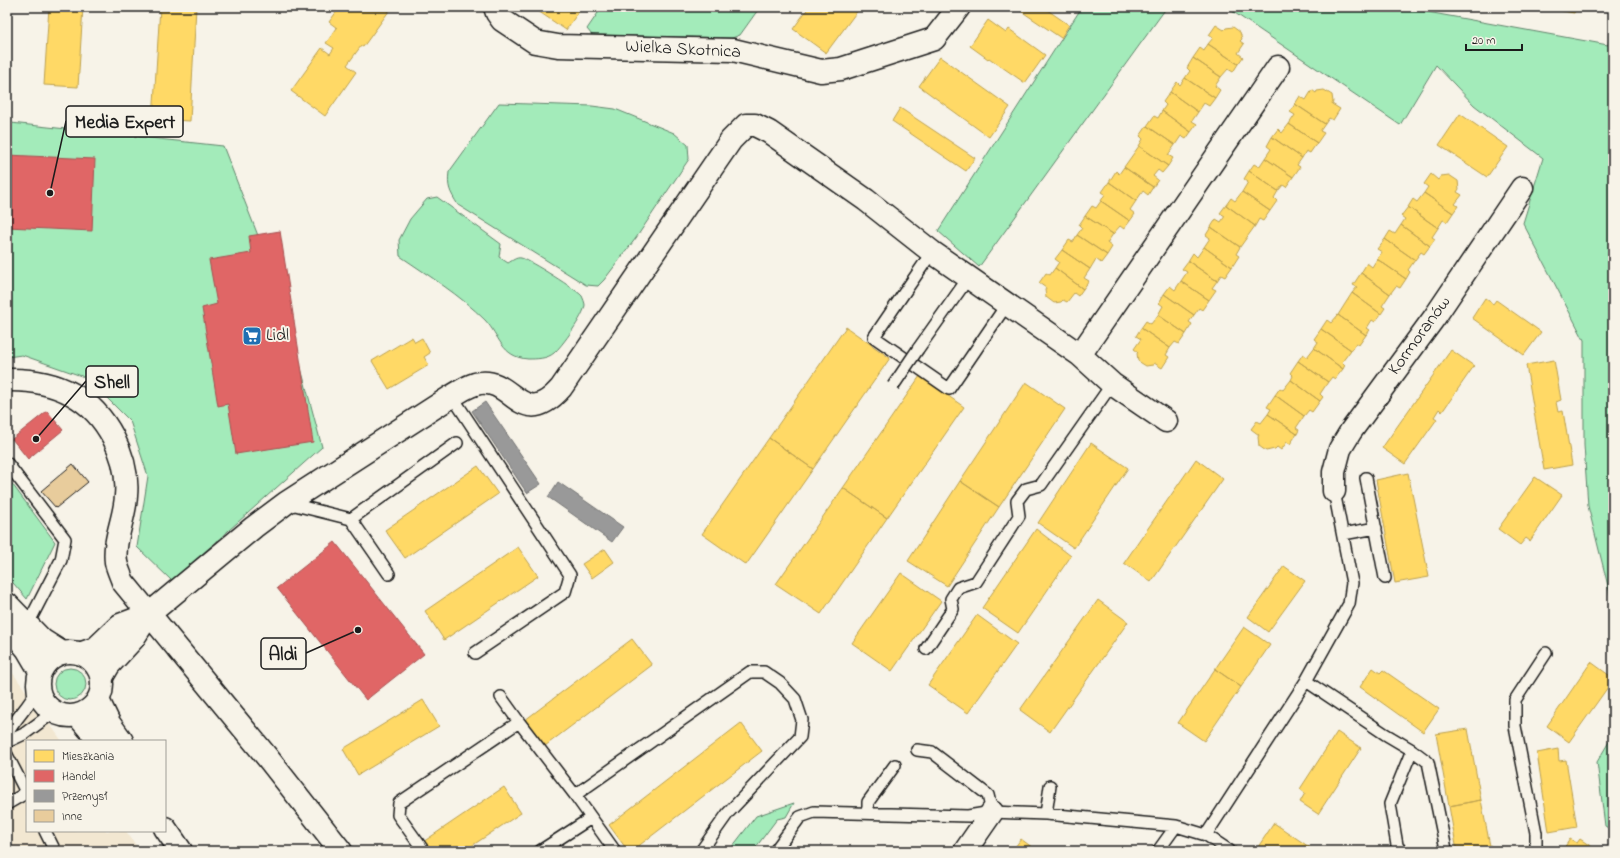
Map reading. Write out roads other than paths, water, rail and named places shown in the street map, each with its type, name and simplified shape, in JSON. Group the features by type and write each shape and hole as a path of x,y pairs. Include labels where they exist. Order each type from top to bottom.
{"street":[{"name":"Wielka Skotnica","path":"495,7 502,20 535,42 558,46 733,50 821,71 841,69 934,39 959,7"},
{"path":"1080,355 1278,67"},
{"path":"102,677 109,665 133,639 149,614 254,527 286,503 452,396 469,386 480,382 497,386 518,400 530,405 540,405 554,396 561,388 731,140 746,125 755,125 768,132 866,200 932,252 1080,355 1112,384 1166,421"},
{"name":"Kormoranów","path":"1334,491 1334,472 1340,449 1351,431 1434,318 1522,188"},
{"path":"7,380 24,380 52,385 77,397 97,412 120,450 126,471 124,515 117,542 116,562 123,582 267,757 341,851"},
{"path":"7,604 18,624 26,649 39,679 40,697 45,704 68,714 98,740"},
{"path":"39,679 49,659 96,648 120,625 149,614"},
{"path":"18,624 42,640 96,664 102,677 102,688 98,700 88,711 68,714"},
{"path":"98,700 109,723 121,740"},
{"path":"965,851 992,812"},
{"path":"166,829 181,851"}],"lane":[{"path":"932,252 874,337 949,389 1007,304"},
{"path":"893,386 969,277"},
{"path":"926,649 953,609 951,599 958,588 976,582 1019,516 1018,501 1026,489 1041,486 1112,384"},
{"path":"452,396 570,575 565,592 475,653"},
{"path":"351,519 457,443"},
{"path":"7,464 65,539 61,560 18,624"},
{"path":"1366,478 1385,578"},
{"path":"1206,835 1306,681 1349,604 1352,583 1334,491"},
{"path":"286,503 351,519 389,574"},
{"path":"1343,534 1376,528"},
{"path":"1536,851 1536,833 1515,726 1515,700 1546,653"},
{"path":"575,795 750,672 764,672 780,683 795,699 802,720 800,737 728,813 701,851"},
{"path":"7,734 12,724 32,700 39,679"},
{"path":"1306,681 1428,762 1446,849 1444,851"},
{"path":"501,697 615,851"},
{"path":"7,742 24,734 48,717 68,714"},
{"path":"424,851 398,815 399,803 519,722"},
{"path":"917,750 932,752 988,794 992,812"},
{"path":"1401,851 1397,845 1390,804 1412,750"},
{"path":"7,755 26,792"},
{"path":"868,813 868,802 895,765"},
{"path":"1046,814 1050,786"},
{"path":"7,804 26,794"},
{"path":"775,851 800,817 814,812 968,816 992,812 1046,814 1176,826 1206,835 1230,851"},
{"path":"540,851 591,818"},
{"path":"1158,851 1176,826"},
{"path":"46,832 56,851"}],"place":[{"name":"Media Expert","path":"50,193"},
{"name":"Lidl","path":"252,336"},
{"name":"Shell","path":"36,439"},
{"name":"Aldi","path":"358,630"}]}
